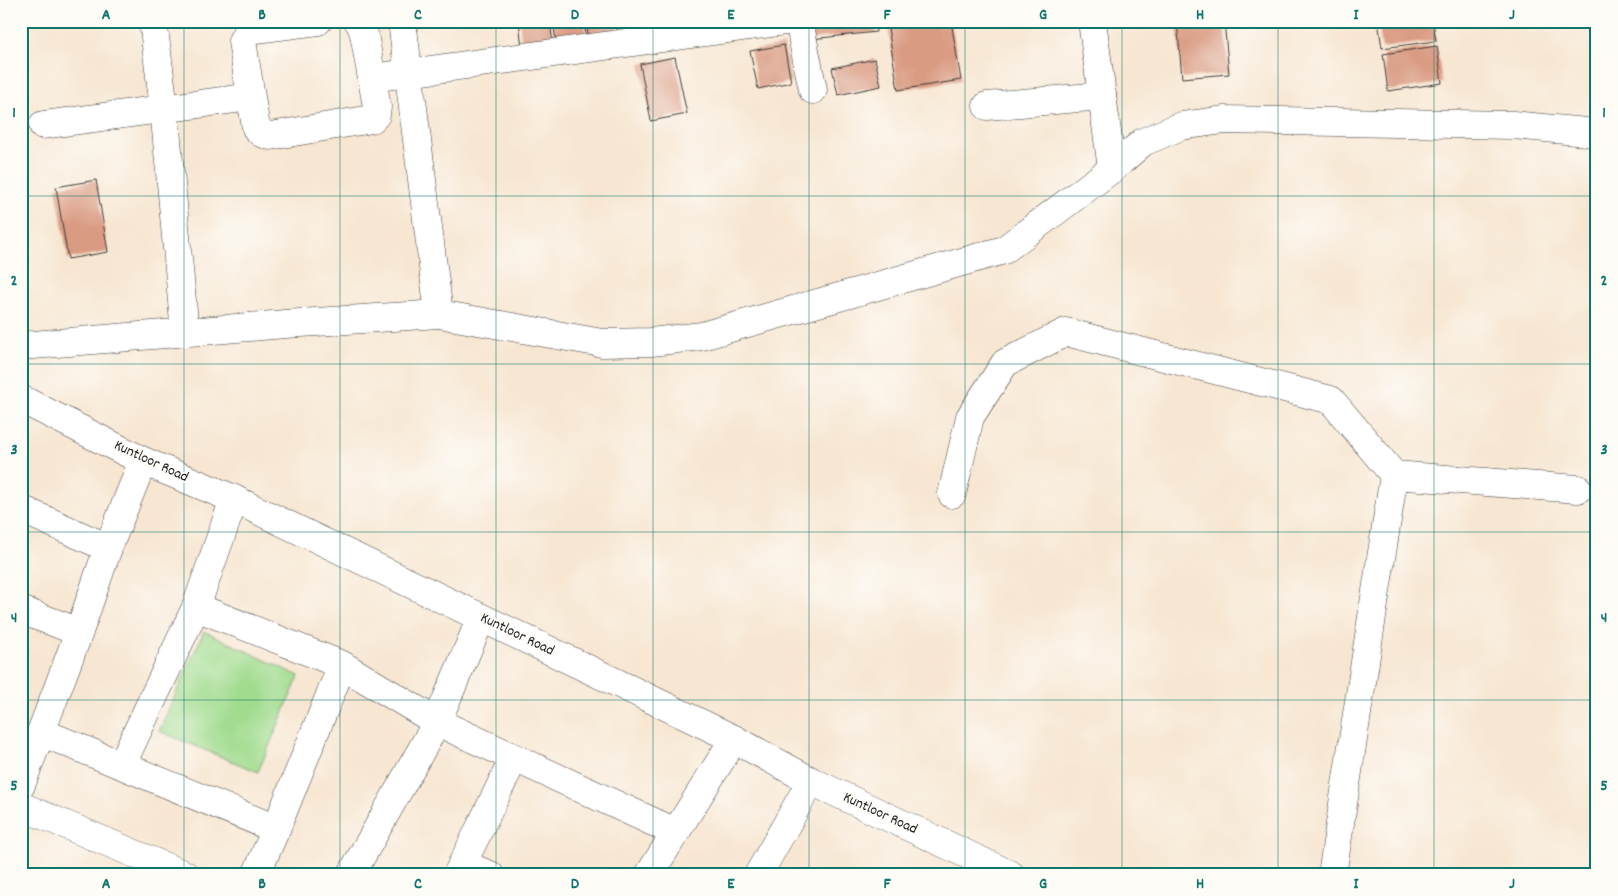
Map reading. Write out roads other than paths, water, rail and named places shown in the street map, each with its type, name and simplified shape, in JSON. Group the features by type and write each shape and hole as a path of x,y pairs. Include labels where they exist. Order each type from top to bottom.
{"street":[{"path":"153,21 164,108 185,332"},
{"path":"318,21 256,29 247,33 242,41 256,128 262,133 270,136 372,119 376,115 377,107 364,34 358,21"},
{"path":"402,21 410,72 439,314"},
{"path":"372,78 786,21"},
{"path":"799,21 813,90"},
{"path":"1092,21 1112,169"},
{"path":"987,106 1102,96"},
{"path":"43,125 236,99"},
{"path":"21,346 439,314 602,343 652,342 702,336 1004,250 1112,169 1143,142 1181,126 1224,120 1513,125 1597,133"},
{"path":"952,494 970,418 1005,363 1066,332 1332,400 1394,475 1578,489"},
{"name":"Kuntloor Road","path":"21,399 143,460 234,499 734,740 811,781 1011,875"},
{"path":"21,785 108,548 143,460"},
{"path":"1332,875 1394,475"},
{"path":"122,764 196,607 234,499"},
{"path":"21,509 108,548"},
{"path":"196,607 342,665 437,722 675,832"},
{"path":"21,610 78,632"},
{"path":"351,875 437,722 481,618"},
{"path":"256,875 342,665"},
{"path":"41,732 276,829"},
{"path":"649,875 734,740"},
{"path":"490,875 460,869 514,758"},
{"path":"758,875 811,781"},
{"path":"21,806 185,875"}]}
